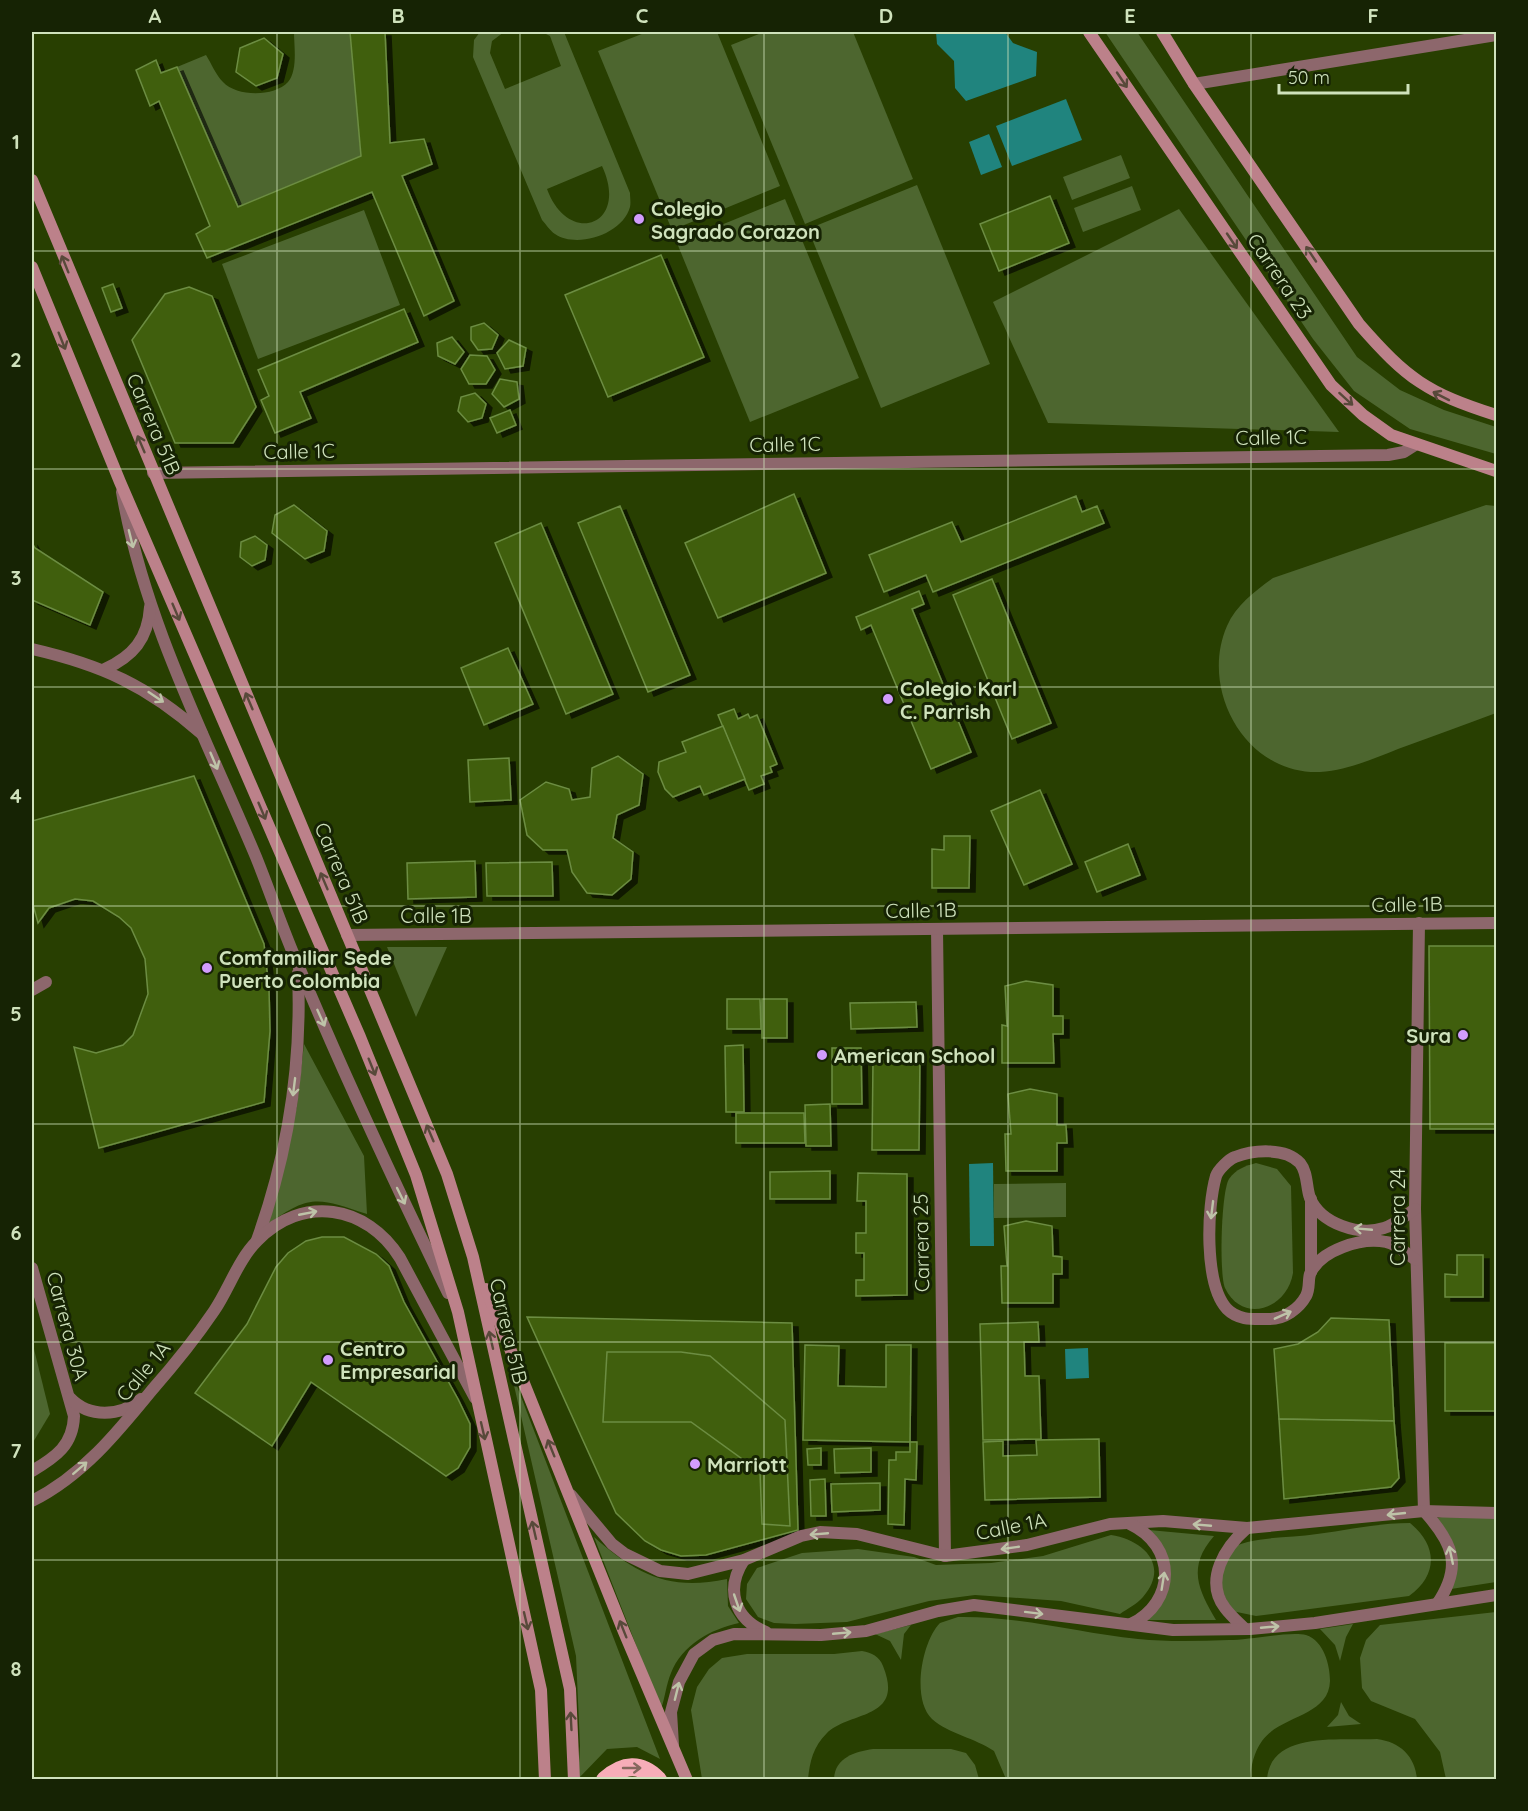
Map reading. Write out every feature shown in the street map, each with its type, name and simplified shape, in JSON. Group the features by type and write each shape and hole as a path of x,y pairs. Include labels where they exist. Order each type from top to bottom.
{"highway":[{"path":"605,1779 621,1768 629,1767 644,1769 658,1779"}],"main road":[{"name":"Carrera 23","path":"1089,32 1330,385 1363,415 1391,435 1497,471"},
{"name":"Carrera 23","path":"1162,32 1194,84 1359,324 1391,360 1422,386 1450,401 1497,415"},
{"name":"Carrera 51B","path":"32,180 447,1174 473,1257 570,1689 574,1779"},
{"path":"32,267 120,482 360,1037 416,1175 458,1312 541,1690 545,1779"},
{"path":"473,1257 687,1779"}],"street":[{"path":"1194,84 1497,36"},
{"name":"Calle 1C","path":"153,473 1388,455 1404,452 1415,445"},
{"path":"120,482 130,538 150,603 204,737 257,859 298,966 378,1149 458,1312"},
{"path":"105,669 124,660 140,645 148,625 150,603"},
{"path":"32,649 105,669 149,693 174,710 204,737"},
{"name":"Carrera 24","path":"1419,923 1416,1260 1424,1511"},
{"name":"Calle 1B","path":"347,935 1497,923"},
{"name":"Carrera 25","path":"937,929 945,1556"},
{"path":"257,1240 280,1168 291,1109 298,1042 298,966"},
{"path":"32,990 46,982"},
{"path":"1254,1152 1279,1152 1299,1163 1306,1176 1311,1198 1311,1272 1307,1295 1296,1309 1278,1319 1245,1320 1228,1310 1218,1296 1209,1240 1216,1174 1232,1158 1254,1152"},
{"path":"1311,1198 1324,1217 1365,1231 1386,1228 1416,1209"},
{"path":"257,1240 280,1223 313,1212 344,1214 374,1228 385,1237 400,1258 476,1400"},
{"name":"Calle 1A","path":"32,1500 78,1470 121,1428 213,1312 257,1240"},
{"path":"1311,1272 1341,1246 1364,1241 1388,1242 1416,1260"},
{"name":"Carrera 30A","path":"32,1268 74,1416 71,1437 58,1454 32,1471"},
{"name":"Carrera 30A","path":"67,1395 81,1407 107,1413 136,1403 156,1386"},
{"name":"Calle 1A","path":"570,1495 612,1544 625,1554 660,1571 688,1574 744,1560 801,1536 820,1532 857,1534 945,1556 1027,1545 1110,1524 1163,1521 1247,1528 1424,1511 1497,1513"},
{"path":"1424,1511 1439,1528 1449,1546 1453,1564 1451,1579 1437,1604"},
{"path":"1127,1523 1143,1530 1155,1542 1163,1555 1165,1572 1157,1605 1144,1618 1130,1625"},
{"path":"1245,1629 1224,1606 1216,1584 1222,1556 1247,1528"},
{"path":"744,1560 734,1580 736,1605 754,1627 767,1633"},
{"path":"673,1749 671,1712 679,1682 694,1654 713,1640 734,1634 821,1635 866,1631 938,1611 974,1605 1173,1630 1245,1629 1315,1623 1497,1595"}],"green space":[{"path":"294,32 350,32 361,156 238,207 177,67 206,55 218,76 229,87 246,93 265,93 282,87 291,77 295,58"},
{"path":"480,32 504,32 492,41 490,53 505,89 561,66 550,36 542,32 564,32 630,193 630,207 626,217 618,225 598,236 575,240 555,234 542,220 473,57 474,40","holes":["602,166 609,187 608,203 602,215 593,222 581,223 568,218 557,207 547,189"]},
{"path":"647,32 717,32 780,186 672,230 598,51"},
{"path":"764,32 853,32 913,179 805,224 731,45"},
{"path":"1105,32 1137,32 1357,357 1400,390 1444,410 1496,427 1496,454 1410,429 1354,391 1313,339"},
{"path":"1121,155 1130,178 1072,200 1063,177"},
{"path":"917,185 990,364 881,408 808,229"},
{"path":"1132,186 1141,210 1083,232 1074,208"},
{"path":"785,199 859,378 750,422 677,243"},
{"path":"1179,209 1339,432 1048,423 993,302"},
{"path":"364,210 400,305 258,359 222,264"},
{"path":"1486,505 1496,506 1496,713 1360,763 1330,771 1294,769 1270,759 1251,744 1235,724 1225,701 1219,676 1220,651 1227,626 1235,611 1273,578"},
{"path":"387,947 447,947 416,1017"},
{"path":"304,1044 364,1156 367,1214 326,1202 305,1203 267,1225 297,1106"},
{"path":"1256,1163 1277,1169 1291,1186 1293,1273 1282,1296 1264,1308 1253,1309 1242,1306 1225,1288 1222,1267 1222,1233 1224,1200 1229,1179 1241,1168"},
{"path":"1066,1183 1066,1217 994,1218 994,1184"},
{"path":"32,1341 50,1414 32,1444"},
{"path":"510,1368 660,1759 637,1747 607,1749 578,1779 580,1746 576,1656"},
{"path":"1496,1516 1496,1582 1451,1589 1454,1551 1449,1535 1436,1518"},
{"path":"1410,1523 1426,1541 1431,1560 1425,1579 1409,1596 1256,1616 1232,1611 1221,1588 1225,1551 1246,1542 1375,1525"},
{"path":"1149,1530 1214,1536 1200,1558 1198,1578 1204,1598 1216,1620 1148,1620 1167,1581"},
{"path":"1111,1535 1134,1542 1150,1556 1153,1565 1154,1575 1151,1586 1143,1597 1120,1614 1061,1601 975,1595 929,1601 847,1622 795,1624 774,1623 758,1617 746,1599 747,1584 757,1568 802,1553 858,1549 914,1557 936,1565 991,1563 1043,1556"},
{"path":"594,1537 625,1561 655,1577 688,1583 727,1579 728,1606 739,1623 708,1634 682,1654 671,1673 661,1709"},
{"path":"1496,1612 1496,1779 1446,1779 1440,1752 1415,1719 1371,1701 1362,1688 1360,1658 1366,1640 1380,1625"},
{"path":"958,1617 1003,1619 1161,1641 1229,1640 1290,1634 1306,1635 1317,1642 1325,1654 1330,1681 1328,1693 1313,1709 1270,1732 1262,1741 1253,1759 1250,1779 1006,1779 994,1751 932,1719 922,1698 921,1670 928,1643 940,1623"},
{"path":"1353,1624 1346,1637 1340,1661 1335,1645 1320,1629"},
{"path":"911,1625 904,1634 901,1660 890,1641 875,1634"},
{"path":"862,1651 875,1656 883,1666 888,1683 887,1696 872,1712 837,1726 827,1733 813,1754 808,1779 702,1779 691,1710 697,1687 709,1669 722,1658 747,1654 834,1654"},
{"path":"1341,1702 1349,1716 1361,1724 1327,1727 1338,1715"},
{"path":"1377,1739 1393,1743 1405,1751 1413,1763 1417,1779 1267,1779 1271,1763 1281,1752 1294,1745 1310,1741"},
{"path":"873,1749 951,1749 966,1753 975,1765 979,1779 834,1779 838,1765 847,1757"}],"water":[{"path":"936,32 1005,32 1013,43 1037,52 1036,76 966,101 955,88 954,61 937,44"},
{"path":"1066,99 1082,140 1012,166 996,126"},
{"path":"989,134 1002,167 981,175 969,142"},
{"path":"993,1163 994,1246 970,1246 969,1164"},
{"path":"1088,1348 1089,1378 1066,1379 1065,1349"}],"building":[{"path":"350,32 385,32 390,143 424,139 432,164 402,176 454,301 424,316 372,192 207,258 196,234 210,226 159,101 150,106 136,70 156,60 161,73 177,67 238,207 361,156"},
{"path":"264,38 283,54 277,78 256,86 236,72 240,48"},
{"path":"1050,196 1069,243 999,271 980,224"},
{"path":"661,255 704,357 608,397 565,295"},
{"path":"113,284 122,308 111,312 102,288"},
{"path":"189,287 212,296 256,407 233,443 175,443 132,340 165,294"},
{"path":"404,309 418,342 300,392 311,418 275,433 261,400 269,396 258,370"},
{"path":"484,323 498,335 492,349 478,350 471,340 471,327"},
{"path":"452,337 464,352 455,364 438,356 437,343"},
{"path":"509,340 526,348 523,366 505,369 497,353"},
{"path":"470,355 487,356 495,370 486,384 469,384 461,369"},
{"path":"500,379 517,382 519,399 504,407 492,394"},
{"path":"475,393 486,404 482,418 468,422 458,411 461,397"},
{"path":"510,410 516,425 497,433 490,418"},
{"path":"794,494 826,573 718,618 685,543"},
{"path":"1076,496 1082,512 1097,506 1104,523 933,592 926,575 884,592 869,555 952,522 961,542"},
{"path":"294,505 327,531 324,551 305,559 272,533 275,515"},
{"path":"620,506 690,675 648,692 578,523"},
{"path":"541,523 613,694 566,714 495,543"},
{"path":"255,536 267,545 265,560 252,566 240,557 241,542"},
{"path":"32,543 35,548 103,592 90,625 32,600"},
{"path":"992,579 1051,723 1012,739 953,595"},
{"path":"919,591 924,604 912,609 971,752 931,769 871,625 861,630 856,617"},
{"path":"508,648 533,704 484,725 461,668"},
{"path":"734,709 738,719 748,714 750,718 757,715 777,764 770,767 772,772 761,776 764,784 749,790 718,715"},
{"path":"723,726 745,779 704,795 700,786 673,797 665,789 658,772 659,762 686,752 682,742"},
{"path":"618,756 643,774 639,805 617,815 613,838 633,852 631,879 612,895 587,893 572,872 567,850 543,850 527,835 520,800 546,782 569,789 572,800 590,797 592,768"},
{"path":"509,758 511,800 470,802 468,760"},
{"name":"Comfamiliar Sede Puerto Colombia","path":"194,776 264,944 269,989 270,1031 264,1102 99,1148 74,1047 96,1053 123,1045 133,1035 148,994 145,959 131,928 119,917 93,901 75,899 49,908 38,923 32,901 32,821"},
{"path":"1040,790 1072,864 1024,885 991,811"},
{"path":"944,836 970,836 969,888 932,888 932,849 944,850"},
{"path":"1128,844 1140,875 1097,892 1085,862"},
{"path":"475,861 476,897 408,899 407,863"},
{"path":"552,862 553,896 487,896 486,863"},
{"name":"Sura","path":"1429,946 1496,946 1496,1129 1430,1129"},
{"path":"1026,981 1053,985 1053,1016 1063,1016 1063,1034 1053,1034 1054,1063 1002,1063 1002,1025 1007,1026 1005,986"},
{"path":"727,999 760,999 761,1029 727,1029"},
{"path":"762,999 787,999 787,1038 762,1038"},
{"path":"916,1002 917,1027 851,1029 850,1003"},
{"path":"743,1045 744,1112 726,1112 725,1046"},
{"path":"832,1048 861,1048 862,1104 832,1104"},
{"path":"886,1052 920,1052 919,1150 872,1150 873,1061 887,1061"},
{"path":"1030,1089 1057,1094 1057,1125 1066,1125 1067,1143 1057,1143 1057,1171 1006,1171 1005,1134 1011,1134 1008,1094"},
{"path":"830,1104 831,1146 806,1146 805,1105"},
{"path":"736,1113 804,1113 805,1143 736,1143"},
{"path":"830,1171 830,1199 770,1199 770,1172"},
{"path":"858,1173 907,1174 907,1295 856,1296 856,1280 864,1280 864,1253 856,1253 856,1233 866,1233 866,1201 857,1201"},
{"path":"1026,1221 1052,1226 1053,1256 1062,1257 1062,1274 1053,1274 1053,1303 1002,1303 1001,1266 1007,1266 1004,1226"},
{"name":"Centro Empresarial","path":"322,1237 344,1237 376,1254 389,1266 404,1302 470,1424 470,1447 458,1468 446,1476 311,1382 272,1446 195,1393 247,1324 276,1267 288,1253 306,1241"},
{"path":"1457,1255 1483,1255 1483,1297 1445,1297 1445,1274 1457,1275"},
{"name":"Marriott","path":"527,1317 792,1323 798,1530 706,1555 681,1556 661,1550 645,1541 616,1513"},
{"path":"1331,1318 1389,1320 1394,1421 1279,1419 1274,1349 1298,1344 1318,1332"},
{"path":"1038,1322 1039,1342 1024,1342 1025,1376 1039,1376 1041,1439 983,1440 980,1324"},
{"path":"1445,1343 1496,1343 1496,1411 1445,1411"},
{"path":"805,1345 839,1346 838,1386 886,1387 886,1345 911,1345 910,1442 803,1440"},
{"path":"607,1352 681,1352 710,1356 785,1420 790,1526 762,1524 760,1472 691,1422 603,1422"},
{"path":"1279,1419 1394,1421 1399,1478 1391,1487 1284,1499"},
{"path":"1099,1439 1100,1497 985,1500 983,1442 1003,1441 1003,1456 1037,1455 1036,1440"},
{"path":"910,1442 917,1442 916,1480 905,1479 904,1525 888,1524 889,1460 896,1460 896,1452 910,1452"},
{"path":"821,1448 821,1465 808,1465 807,1449"},
{"path":"871,1448 871,1472 835,1473 834,1449"},
{"path":"825,1479 826,1516 811,1516 810,1480"},
{"path":"880,1483 880,1510 832,1512 831,1484"}],"place":[{"name":"Colegio Sagrado Corazon","path":"639,219"},
{"name":"Colegio Karl C. Parrish","path":"888,699"},
{"name":"Comfamiliar Sede Puerto Colombia","path":"207,968"},
{"name":"Sura","path":"1463,1035"},
{"name":"American School","path":"822,1055"},
{"name":"Centro Empresarial","path":"328,1360"},
{"name":"Marriott","path":"695,1464"}]}
